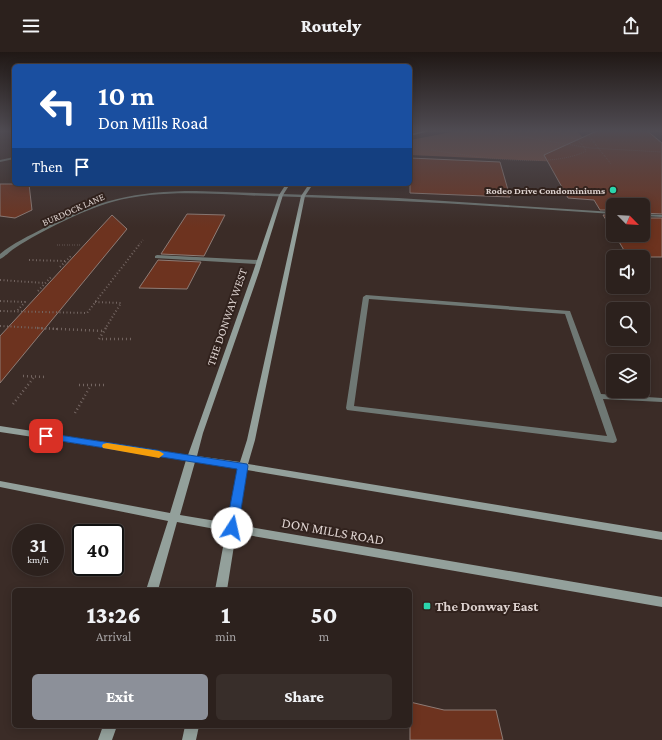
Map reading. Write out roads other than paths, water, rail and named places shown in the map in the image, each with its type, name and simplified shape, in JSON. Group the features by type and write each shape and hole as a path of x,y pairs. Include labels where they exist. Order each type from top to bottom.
{"street":[{"name":"THE DONWAY WEST","path":"191,460 281,195 287,186"},
{"path":"221,588 243,466 252,432 303,196 310,186"},
{"name":"BURDOCK LANE","path":"0,257 12,247 75,216 106,203 125,198 166,194 281,195 606,213"},
{"path":"650,215 662,216"},
{"path":"156,257 258,262"},
{"path":"366,297 568,312 598,396 613,440 350,408 366,297"},
{"path":"598,396 662,400"},
{"path":"0,429 191,460 243,466 662,536"},
{"path":"153,588 191,460"},
{"name":"DON MILLS ROAD","path":"0,484 174,518 662,602"},
{"path":"105,740 109,728"},
{"path":"189,740 192,728"}],"place":[{"name":"Rodeo Drive Condominiums","path":"613,190"},
{"name":"The Donway East","path":"427,606"}]}
